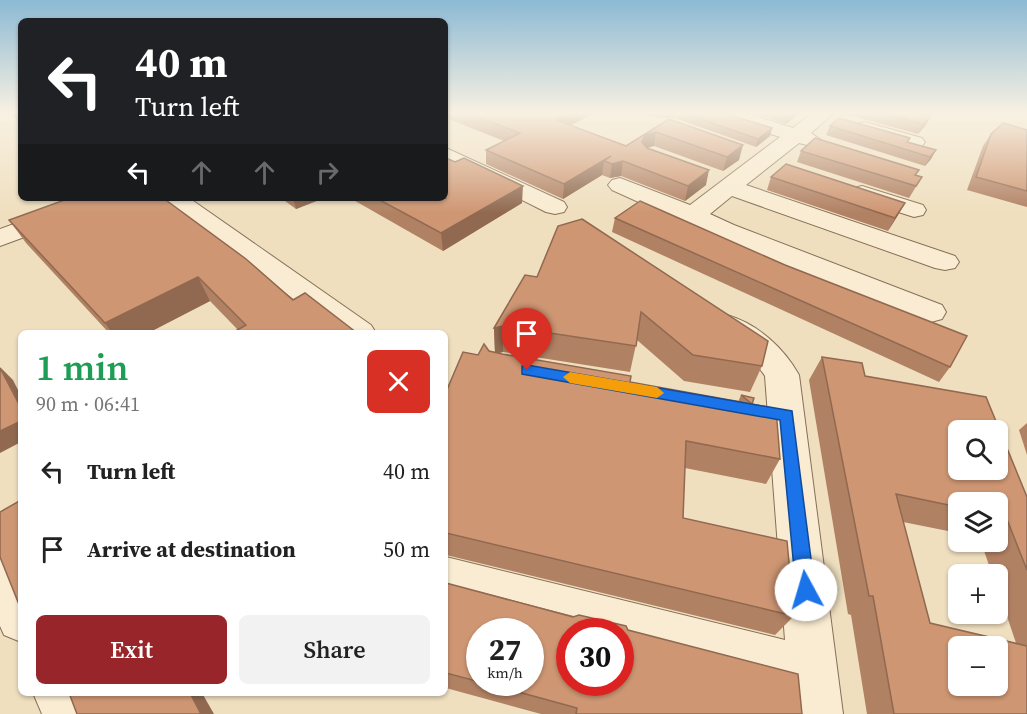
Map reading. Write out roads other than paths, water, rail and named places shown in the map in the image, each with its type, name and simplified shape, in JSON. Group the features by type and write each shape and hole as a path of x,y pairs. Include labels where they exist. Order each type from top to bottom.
{"street":[{"path":"693,215 724,183 780,146"},
{"path":"448,155 555,207"},
{"path":"724,183 945,262"},
{"path":"620,185 693,215 725,231 931,312"},
{"path":"838,185 914,210"},
{"path":"0,238 100,201"},
{"path":"177,201 356,330"},
{"path":"448,580 815,693 769,412 782,375 770,356 703,309"},
{"path":"0,576 18,612"},
{"path":"60,696 69,714"}]}
